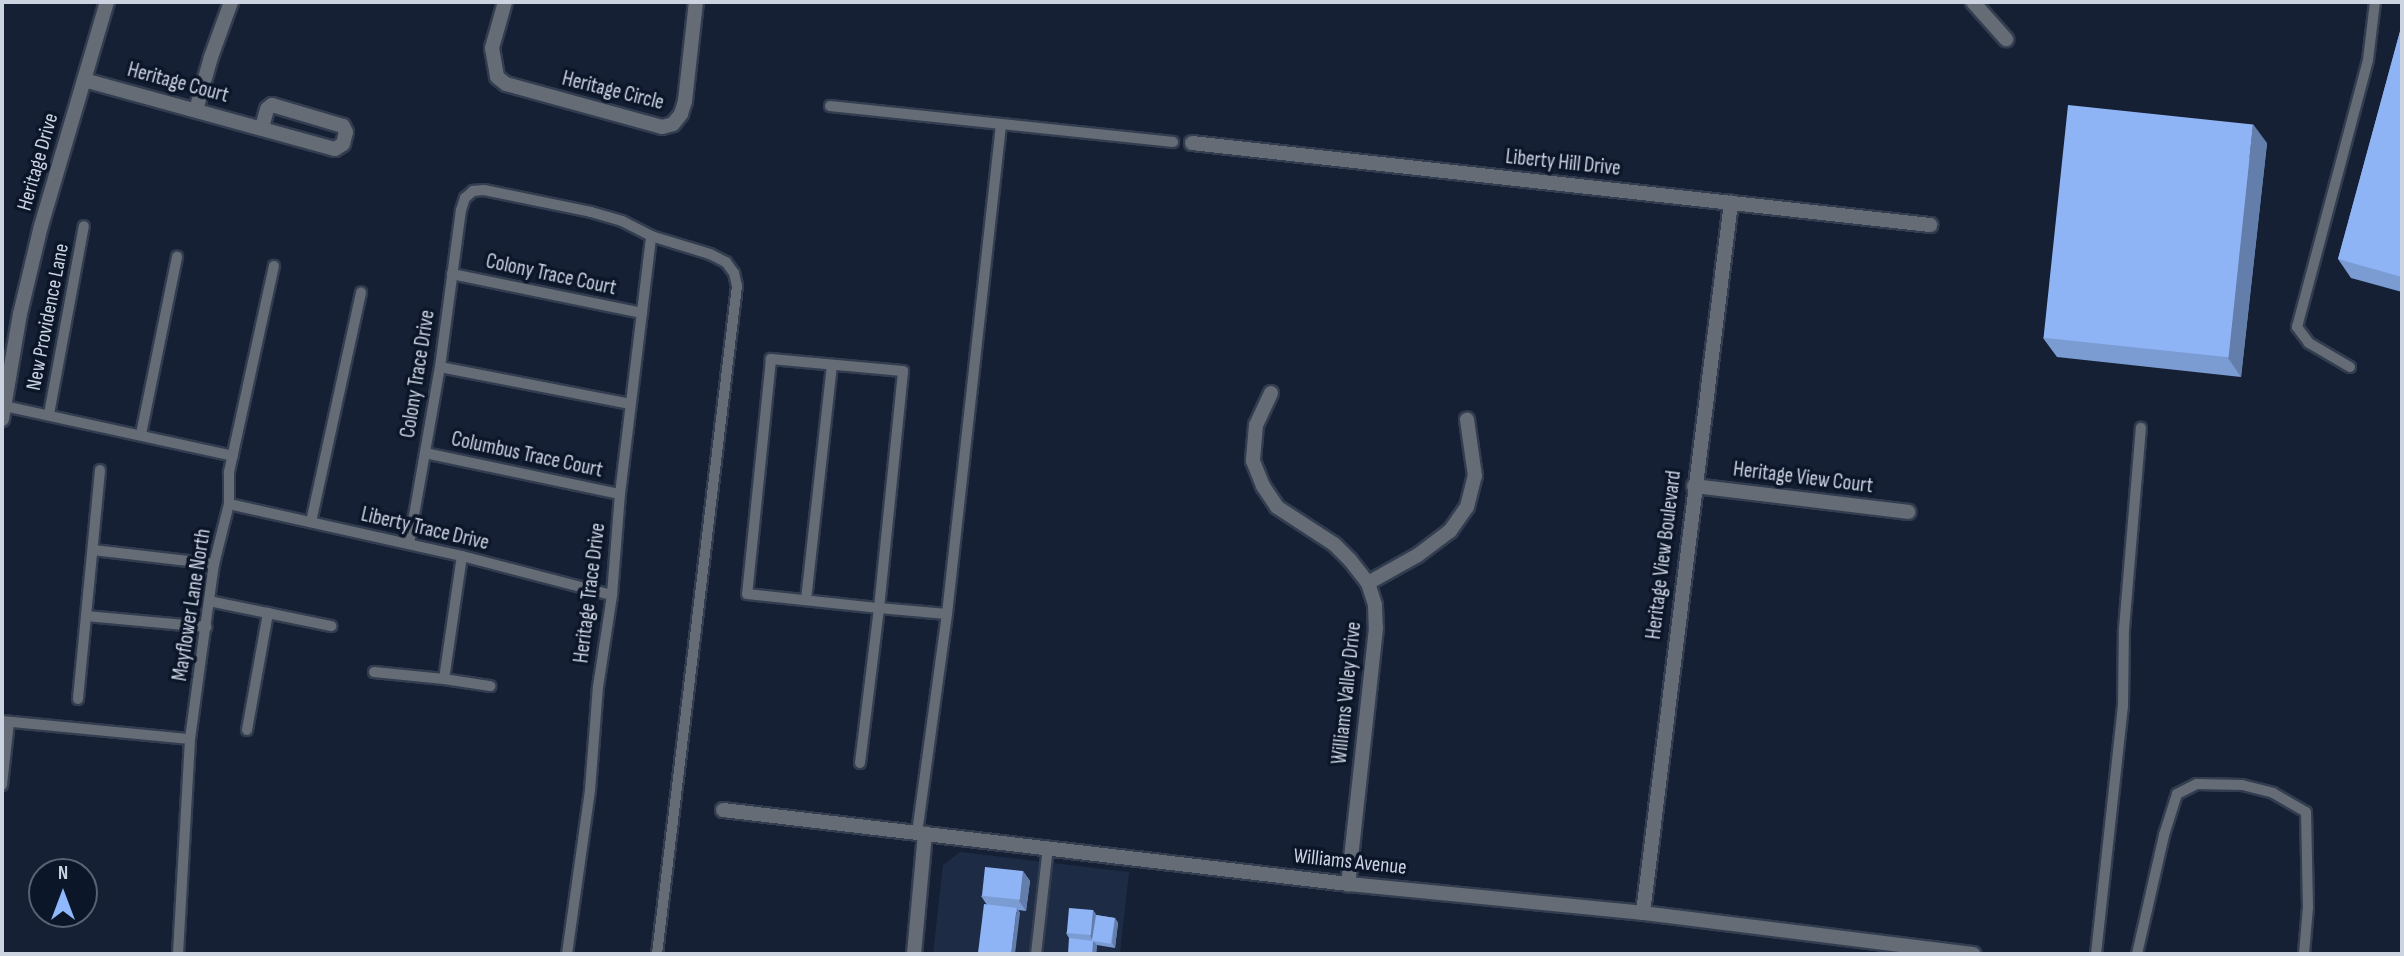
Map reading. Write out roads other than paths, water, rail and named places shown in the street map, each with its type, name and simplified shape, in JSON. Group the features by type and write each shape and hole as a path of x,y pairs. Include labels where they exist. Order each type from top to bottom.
{"street":[{"name":"Heritage Drive","path":"3,412 20,314 41,226 107,2"},
{"path":"196,110 231,2"},
{"name":"Heritage Circle","path":"505,2 492,48 497,77 506,84 662,127 673,124 681,114 685,101 696,2"},
{"path":"1973,2 2006,38"},
{"name":"Heritage Court","path":"84,79 335,149 343,144 346,132 343,126 272,105 268,108 262,128"},
{"name":"Liberty Hill Drive","path":"1192,143 1930,225"},
{"name":"Heritage View Boulevard","path":"1643,913 1731,202"},
{"name":"Williams Valley Drive","path":"1271,393 1256,425 1253,461 1263,485 1277,507 1334,544 1368,583 1375,605 1376,628 1348,884"},
{"path":"1368,583 1418,555 1450,531 1467,507 1475,476 1467,420"},
{"name":"Heritage View Court","path":"1694,486 1908,512"},
{"name":"Williams Avenue","path":"723,810 1348,884 1643,913 1973,954"},
{"path":"914,954 921,833"}],"lane":[{"path":"2350,368 2309,343 2297,327 2368,60 2375,2"},
{"path":"830,106 1173,142"},
{"path":"921,833 1001,125"},
{"name":"Colony Trace Drive","path":"409,544 440,368 465,198 473,191 484,190 591,212 622,221 651,236"},
{"name":"New Providence Lane","path":"49,414 84,226"},
{"path":"651,236 710,254 726,262 734,272 737,286 657,954"},
{"name":"Heritage Trace Drive","path":"567,954 590,790 598,687 612,595 620,494 651,236"},
{"path":"141,434 177,257"},
{"name":"Mayflower Lane North","path":"178,954 190,739 214,564 229,504 233,456 274,266"},
{"name":"Colony Trace Court","path":"452,274 642,313"},
{"path":"311,522 361,292"},
{"path":"860,763 879,608 903,371 771,359 747,594 879,608 947,614"},
{"path":"806,600 832,365"},
{"path":"440,368 630,404"},
{"path":"3,412 49,414 233,456"},
{"path":"2096,954 2123,706 2124,629 2141,428"},
{"name":"Columbus Trace Court","path":"425,453 620,494"},
{"path":"78,699 100,470"},
{"name":"Liberty Trace Drive","path":"229,504 462,556 612,595"},
{"path":"93,550 214,564"},
{"path":"444,679 462,556"},
{"path":"209,601 331,626"},
{"path":"247,730 268,613"},
{"path":"86,616 206,627"},
{"path":"374,672 491,686"},
{"path":"2,785 6,722 190,739"},
{"path":"2137,954 2164,835 2177,794 2197,784 2242,785 2273,793 2306,811 2308,907 2304,954"},
{"path":"1036,954 1048,847"}]}
